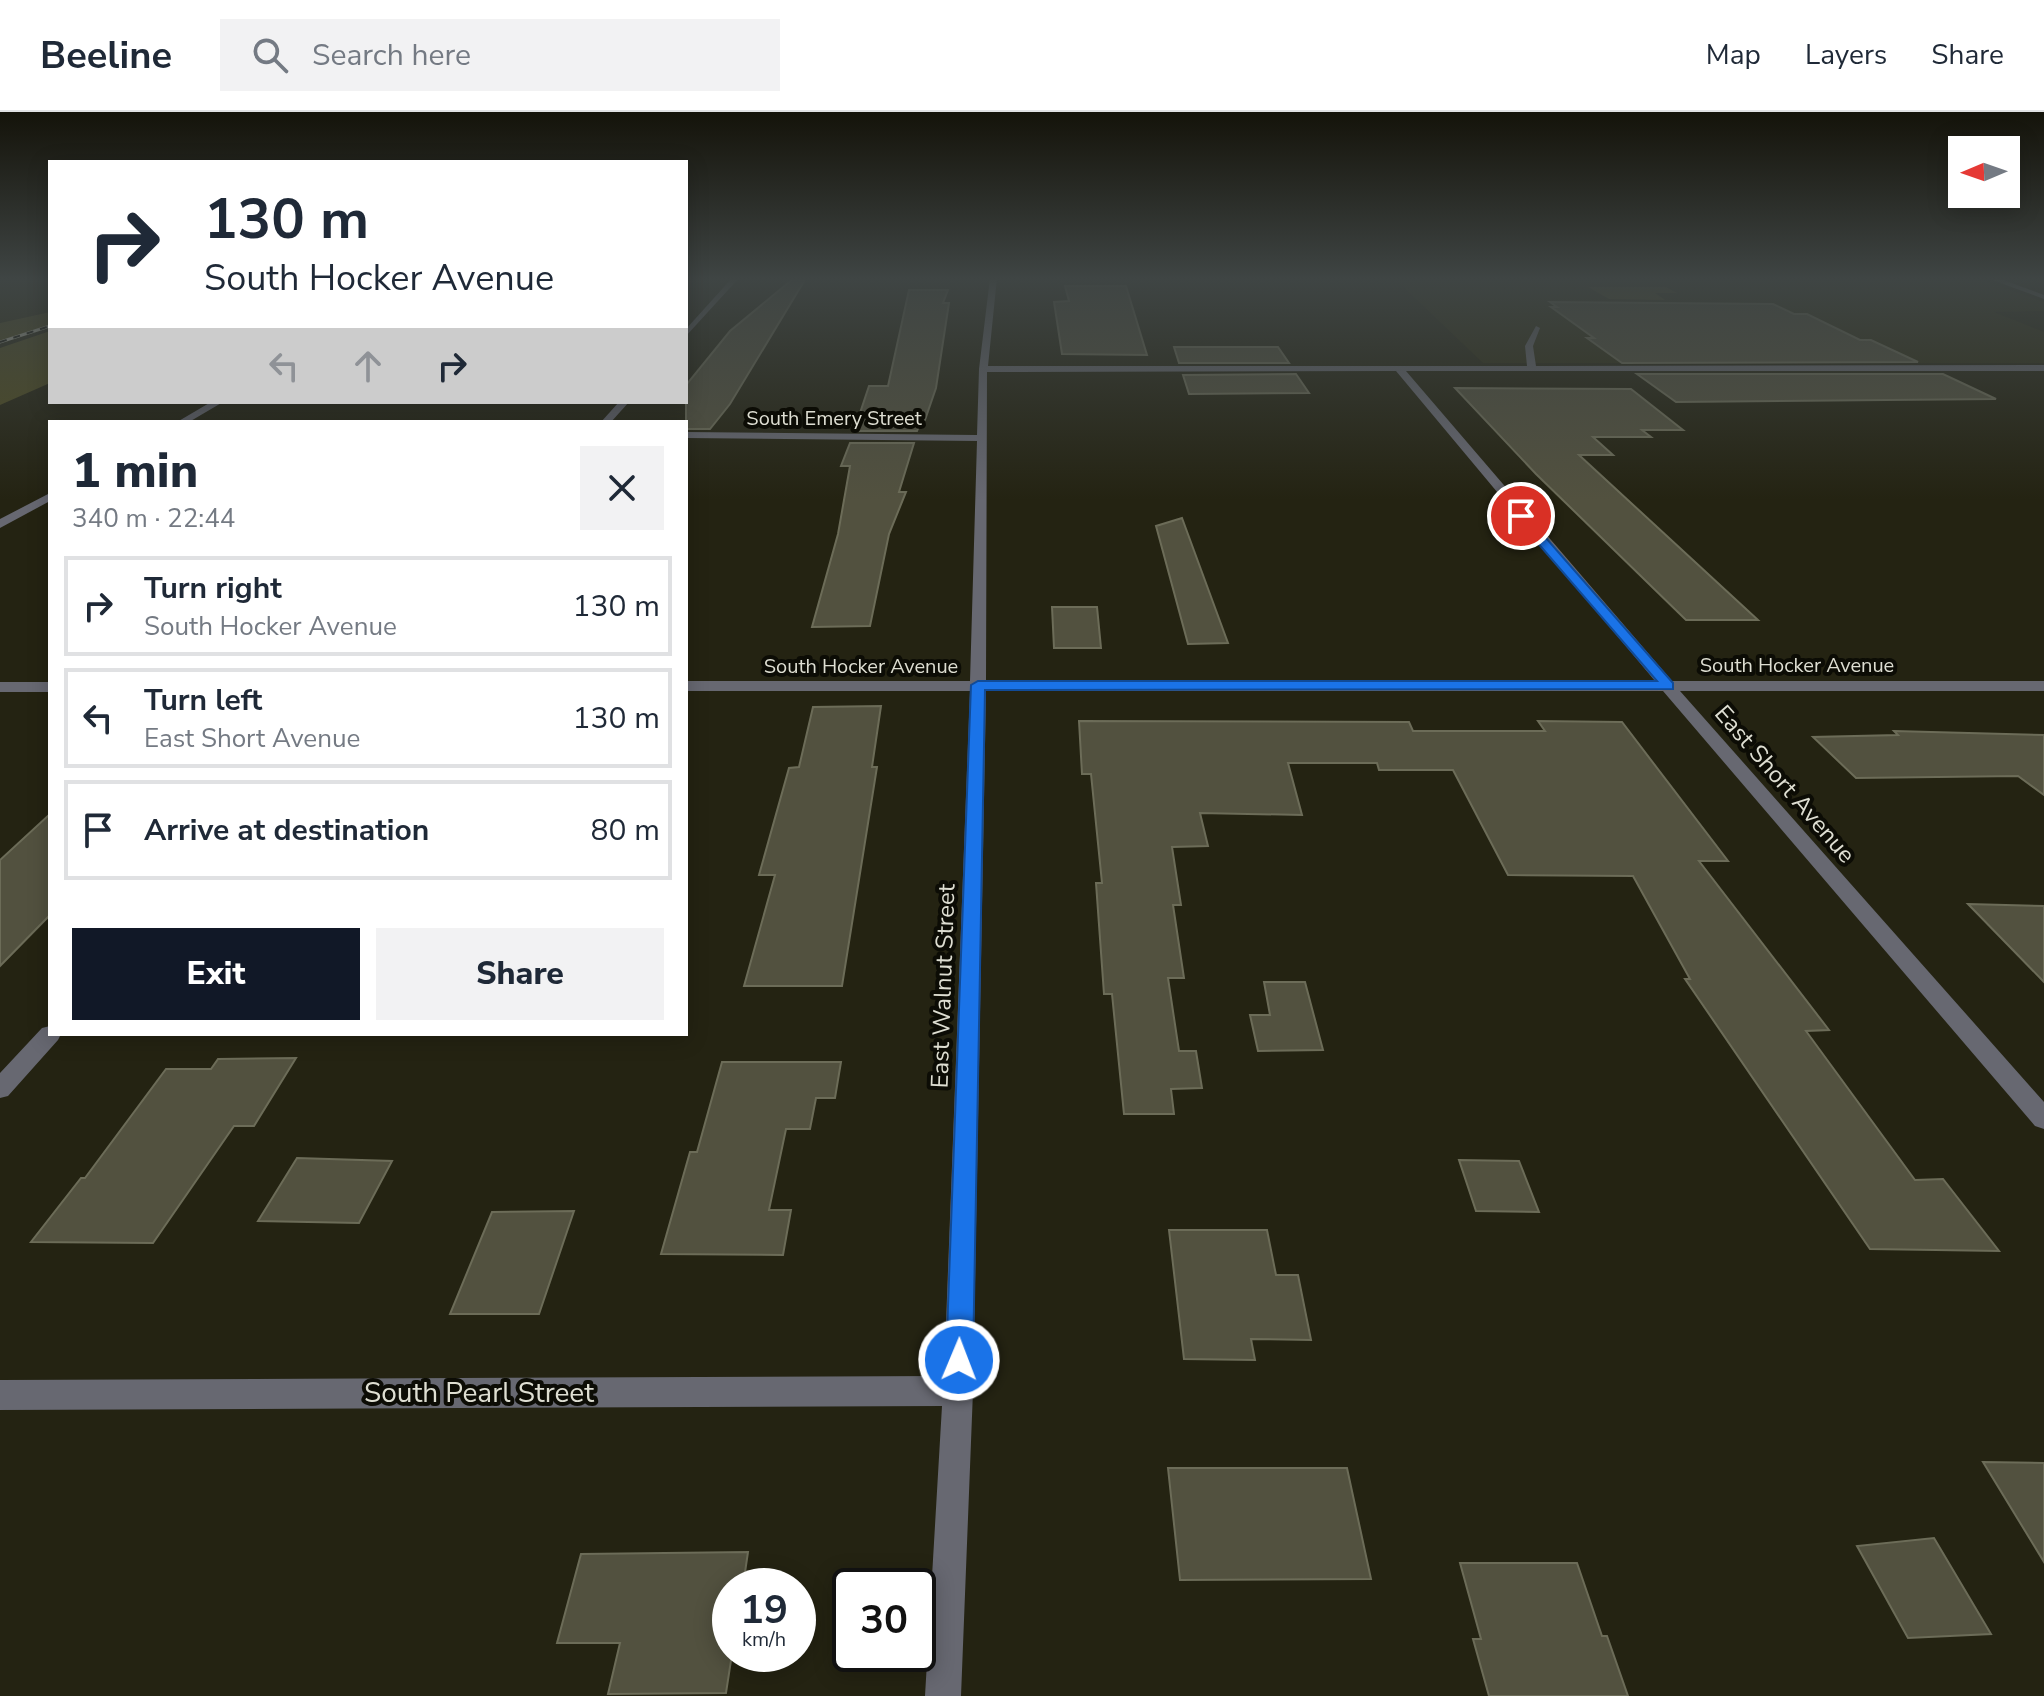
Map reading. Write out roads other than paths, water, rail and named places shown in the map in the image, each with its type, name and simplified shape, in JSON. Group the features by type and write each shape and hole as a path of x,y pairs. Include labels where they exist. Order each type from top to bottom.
{"street":[{"name":"East Walnut Street","path":"943,1696 958,1391 985,352"},
{"path":"1530,352 1532,368"},
{"path":"983,369 2044,368"},
{"name":"East Short Avenue","path":"1399,369 1562,565 2044,1119"},
{"path":"186,420 214,404"},
{"path":"608,420 622,404"},
{"name":"South Emery Street","path":"688,435 981,438"},
{"path":"0,524 48,497"},
{"name":"South Hocker Avenue","path":"688,686 2044,686"},
{"path":"0,687 48,687"},
{"path":"0,704 24,687"},
{"path":"0,1089 48,1036"},
{"name":"South Pearl Street","path":"0,1395 958,1391"}]}
